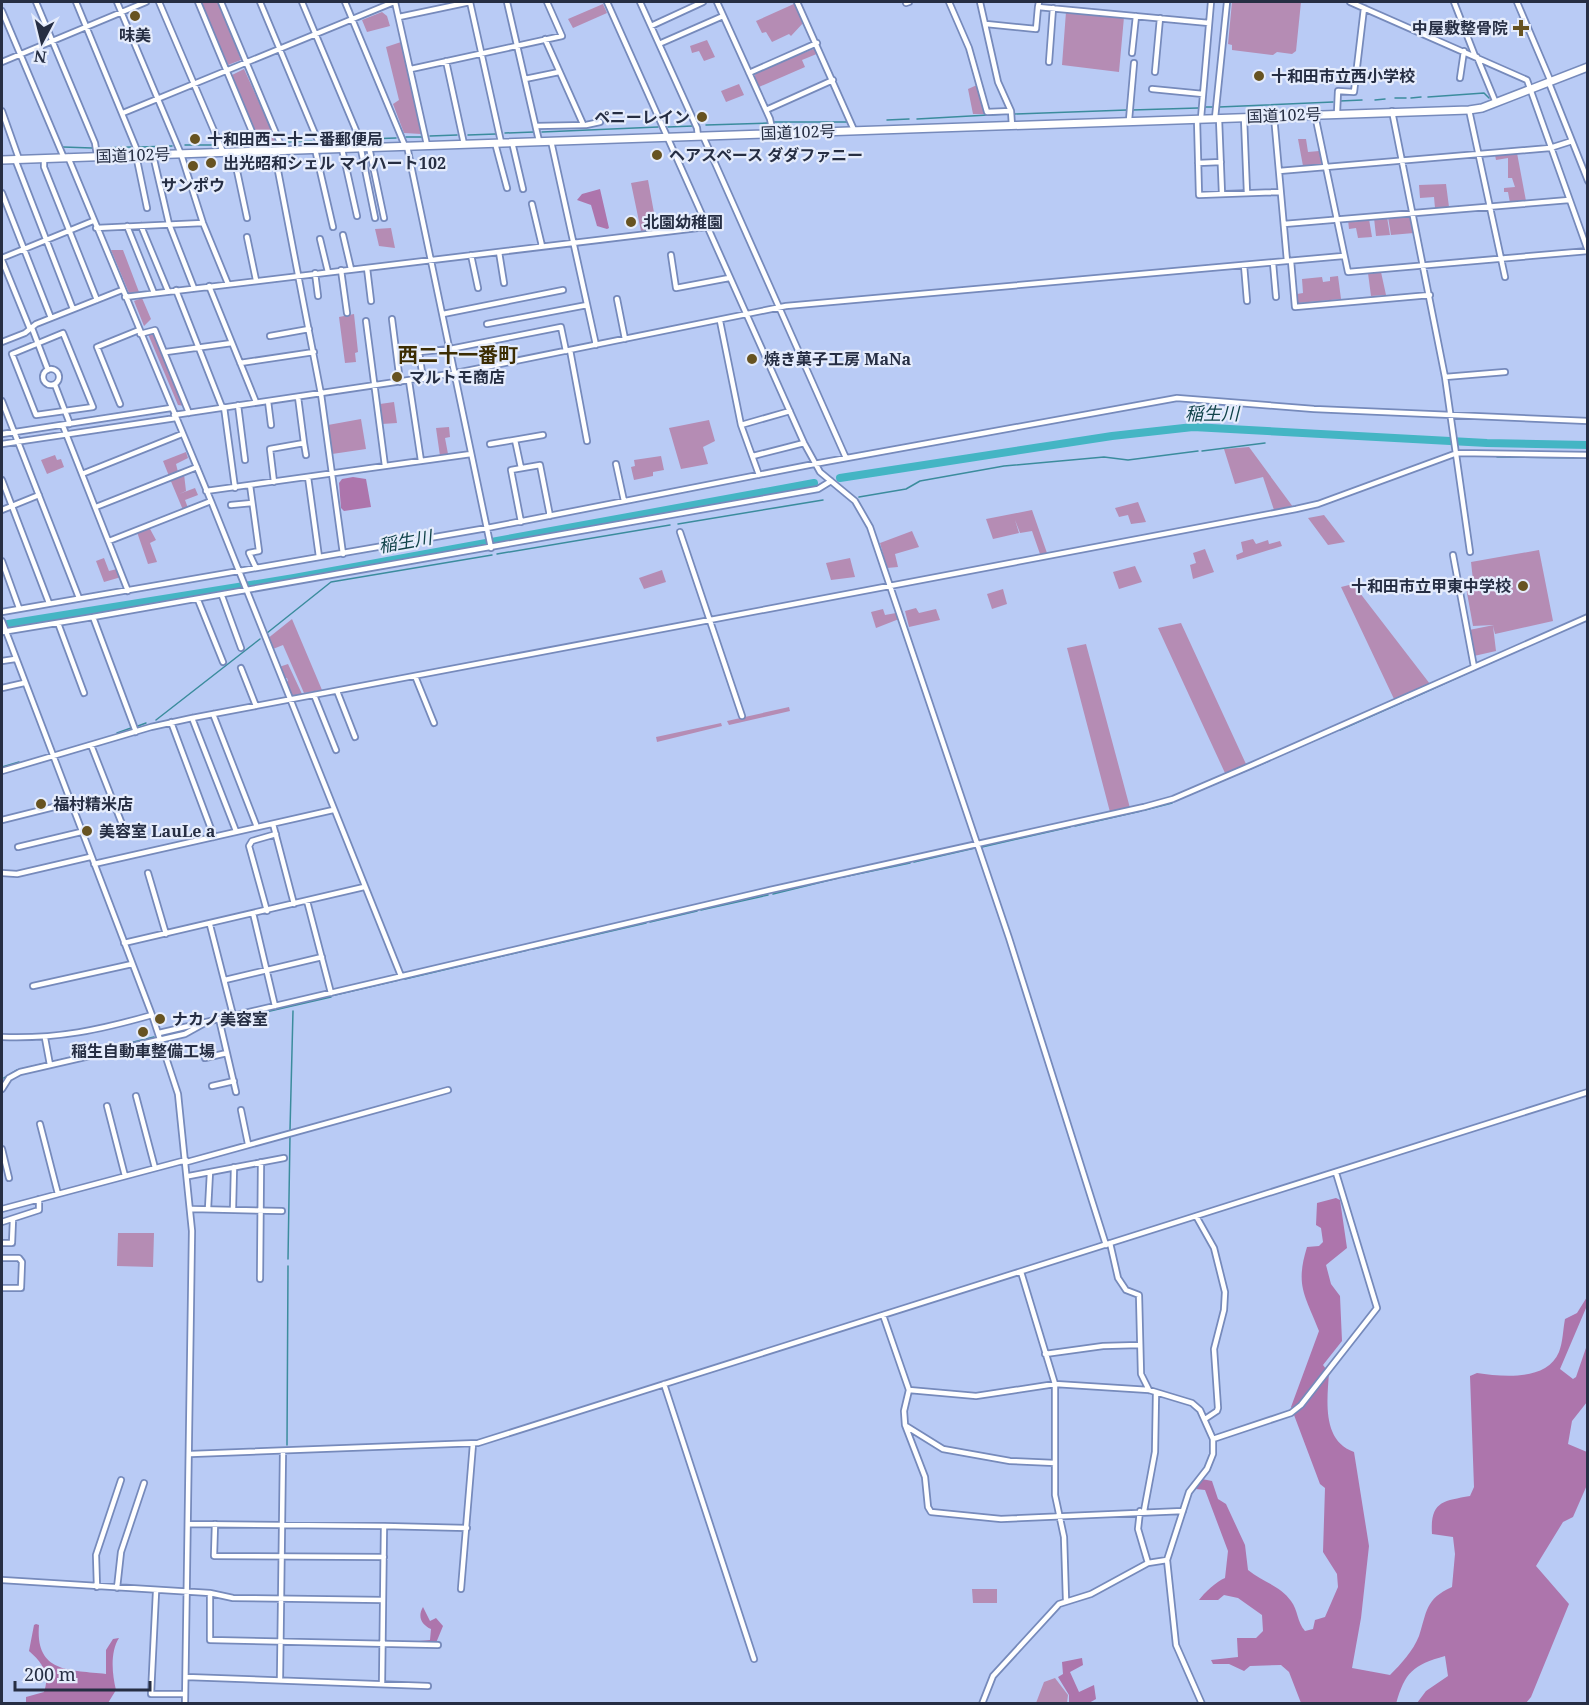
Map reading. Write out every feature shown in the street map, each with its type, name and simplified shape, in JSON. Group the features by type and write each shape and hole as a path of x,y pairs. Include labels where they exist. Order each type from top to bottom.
{"highway":[{"name":"国道102号","path":"2,160 1469,110 1496,103 1587,67"}],"street":[{"path":"36,2 95,143 97,156"},
{"path":"76,2 123,113 138,155 147,208"},
{"path":"117,2 181,154 203,223 228,284"},
{"path":"2,62 146,2"},
{"path":"159,2 223,152"},
{"path":"198,2 260,151"},
{"path":"221,2 283,150"},
{"path":"260,2 318,149 333,227"},
{"path":"302,2 358,135 375,218"},
{"path":"345,2 406,146 491,546"},
{"path":"123,113 384,3 394,2 427,145"},
{"path":"399,17 470,2 482,53 507,188"},
{"path":"507,2 539,141"},
{"path":"411,69 562,36 547,2"},
{"path":"607,2 814,464 862,509 977,844 1118,1278 1126,1290 1138,1294 1141,1374 1149,1390"},
{"path":"640,2 780,307 846,458"},
{"path":"651,26 703,2"},
{"path":"717,2 766,110 773,133"},
{"path":"797,2 854,130"},
{"path":"949,2 969,48 987,112 1011,111"},
{"path":"980,2 998,82 1011,111 1012,126"},
{"path":"1211,2 1199,118 1199,195 1280,192"},
{"path":"1222,194 1217,118 1227,2"},
{"path":"1315,115 1348,272 1587,251 1527,80 1357,3 1350,2"},
{"path":"1455,2 1496,103"},
{"path":"1517,2 1587,181"},
{"path":"986,24 1036,29 1039,4 1053,8 1209,23"},
{"path":"1049,62 1053,8"},
{"path":"1336,113 1338,91 1354,92 1364,8"},
{"path":"2,11 197,467 401,976"},
{"path":"659,44 723,16"},
{"path":"1132,53 1136,16"},
{"path":"1155,72 1160,18"},
{"path":"545,39 583,124"},
{"path":"749,73 817,43"},
{"path":"1460,78 1464,51"},
{"path":"446,62 464,144"},
{"path":"1129,120 1134,63"},
{"path":"525,79 559,72"},
{"path":"766,110 833,80"},
{"path":"1152,89 1203,94"},
{"path":"1469,110 1505,277"},
{"path":"2,111 17,159 73,309"},
{"path":"1392,111 1445,377 1470,552"},
{"path":"1274,116 1280,192 1295,307 1430,296"},
{"path":"1244,117 1247,193"},
{"path":"536,126 586,125 600,122"},
{"path":"551,141 596,345"},
{"path":"1279,171 1550,148 1572,141"},
{"path":"512,142 523,189"},
{"path":"369,147 384,218"},
{"path":"341,148 357,216"},
{"path":"274,150 314,352 343,554"},
{"path":"233,152 247,218"},
{"path":"153,155 169,224 194,288"},
{"path":"44,158 44,167 97,300"},
{"path":"1198,163 1221,162"},
{"path":"2,193 51,318"},
{"path":"1284,224 1569,200"},
{"path":"532,204 542,246"},
{"path":"55,385 46,384 43,380 48,370 2,259 93,221"},
{"path":"96,228 203,223"},
{"path":"127,226 154,293"},
{"path":"141,226 168,291"},
{"path":"125,297 706,227"},
{"path":"343,235 351,269"},
{"path":"247,237 256,280"},
{"path":"320,239 328,272"},
{"path":"499,252 504,283"},
{"path":"471,255 478,288"},
{"path":"671,255 676,288 729,278"},
{"path":"2,444 223,407 456,374 780,307 1343,256"},
{"path":"1273,263 1276,297"},
{"path":"1244,265 1247,301"},
{"path":"367,267 371,301"},
{"path":"341,270 347,313"},
{"path":"315,273 318,296"},
{"path":"209,286 256,402"},
{"path":"2,342 51,318 122,290"},
{"path":"176,290 223,407 235,488"},
{"path":"443,314 563,290"},
{"path":"617,299 625,339"},
{"path":"487,324 587,305"},
{"path":"392,319 400,382"},
{"path":"366,321 385,466"},
{"path":"720,321 741,425 759,475"},
{"path":"423,379 419,352 450,349 561,327 587,441"},
{"path":"270,336 309,329"},
{"path":"120,404 97,347 140,332 156,330 189,413"},
{"path":"63,333 93,407 64,411 36,415 12,354 63,333"},
{"path":"166,352 232,343"},
{"path":"240,363 314,352"},
{"path":"48,370 55,370 59,374 59,382 55,385"},
{"path":"1445,377 1505,372"},
{"path":"408,381 421,461"},
{"path":"55,385 70,424"},
{"path":"298,397 306,455"},
{"path":"2,612 521,522 814,464 1177,398 1452,417 1587,421"},
{"path":"2,401 79,598"},
{"path":"268,401 271,425"},
{"path":"238,405 245,460"},
{"path":"2,434 171,408"},
{"path":"741,425 790,411"},
{"path":"63,426 128,591"},
{"path":"82,474 182,434"},
{"path":"490,444 543,435"},
{"path":"515,440 521,468"},
{"path":"274,482 270,449 304,443"},
{"path":"753,456 804,443"},
{"path":"2,771 171,722 1318,504 1457,453 1587,455"},
{"path":"206,491 471,454"},
{"path":"616,464 624,501"},
{"path":"521,522 511,470 540,465 550,516"},
{"path":"96,507 197,467"},
{"path":"308,477 319,557"},
{"path":"2,480 49,603"},
{"path":"4,631 222,596 245,590 818,489 831,481"},
{"path":"250,485 259,551 249,553 256,568"},
{"path":"2,510 39,495"},
{"path":"109,541 210,501"},
{"path":"231,505 252,503"},
{"path":"680,532 742,716"},
{"path":"1453,555 1474,667"},
{"path":"2,561 20,608"},
{"path":"222,596 241,648"},
{"path":"198,600 223,662"},
{"path":"2,1089 14,1075 233,1015 1173,799 1587,616"},
{"path":"93,617 136,732"},
{"path":"2,621 160,1036 178,1095 192,1209 185,1704"},
{"path":"58,623 84,693"},
{"path":"2,661 15,659"},
{"path":"241,668 256,706"},
{"path":"415,676 434,723"},
{"path":"2,688 24,683"},
{"path":"337,691 355,737"},
{"path":"314,695 336,750"},
{"path":"213,714 257,827"},
{"path":"192,718 236,831"},
{"path":"171,722 214,837"},
{"path":"91,746 122,825"},
{"path":"2,820 70,803"},
{"path":"94,864 333,810"},
{"path":"273,824 294,904"},
{"path":"18,848 81,832"},
{"path":"267,911 250,843 276,834"},
{"path":"2,873 17,874 90,856"},
{"path":"148,873 166,934"},
{"path":"124,943 210,925 364,887"},
{"path":"307,902 332,993"},
{"path":"253,914 275,1006"},
{"path":"210,925 233,1015"},
{"path":"225,980 322,957"},
{"path":"33,986 132,964"},
{"path":"2,1037 45,1038 105,1028 152,1015"},
{"path":"219,1019 236,1092"},
{"path":"45,1038 50,1065"},
{"path":"205,1058 227,1053"},
{"path":"212,1086 234,1081"},
{"path":"2,1209 448,1090"},
{"path":"190,1454 473,1444 1587,1092"},
{"path":"136,1096 155,1168"},
{"path":"107,1106 125,1176"},
{"path":"241,1110 248,1144"},
{"path":"40,1124 58,1194"},
{"path":"2,1149 9,1178"},
{"path":"189,1176 284,1158"},
{"path":"260,1280 261,1162"},
{"path":"233,1209 234,1167"},
{"path":"208,1209 210,1172"},
{"path":"1213,1439 1291,1413 1301,1405 1377,1308 1335,1173"},
{"path":"2,1222 39,1210 39,1199"},
{"path":"192,1209 282,1211"},
{"path":"1196,1216 1214,1248 1226,1299 1214,1349 1218,1408 1217,1412 1205,1419"},
{"path":"2,1243 12,1243 13,1219"},
{"path":"2,1258 19,1258 22,1262 21,1288 2,1288"},
{"path":"1022,1272 1055,1384 1055,1495 1065,1548 1066,1600"},
{"path":"883,1315 909,1390 904,1412 906,1425 925,1477 931,1512 1001,1519 1142,1511 1183,1511"},
{"path":"1046,1354 1103,1346 1140,1345"},
{"path":"664,1384 754,1659"},
{"path":"909,1390 976,1396 1055,1384 1149,1390 1192,1403 1200,1410 1213,1439 1210,1462 1189,1492 1167,1560 1176,1645 1202,1704"},
{"path":"1148,1563 1138,1529 1156,1441 1156,1393"},
{"path":"906,1425 943,1449 1010,1461 1055,1463"},
{"path":"460,1589 473,1444"},
{"path":"280,1678 283,1451"},
{"path":"97,1587 96,1555 121,1480"},
{"path":"117,1588 121,1552 144,1483"},
{"path":"189,1524 467,1527"},
{"path":"215,1524 214,1556 384,1557"},
{"path":"382,1684 384,1526"},
{"path":"982,1704 993,1676 1046,1616 1066,1600 1091,1594 1148,1563 1167,1560"},
{"path":"2,1581 156,1592 210,1593 233,1598 383,1600"},
{"path":"156,1592 151,1694 185,1695"},
{"path":"210,1593 210,1640 438,1645"},
{"path":"186,1677 280,1678 428,1686"}],"shaded area":[{"path":"201,2 219,2 241,60 228,65"},
{"path":"1232,2 1301,2 1296,51 1292,54 1277,52 1273,55 1232,50 1232,45 1228,44"},
{"path":"796,3 804,22 791,36 789,34 772,42 766,32 762,33 756,21"},
{"path":"603,4 607,13 573,28 568,19"},
{"path":"382,12 387,16 390,26 367,32 362,20"},
{"path":"1066,12 1124,17 1119,72 1062,65"},
{"path":"707,40 715,57 704,61 699,51 692,53 690,46"},
{"path":"401,42 421,134 404,133 393,104 399,100 386,47"},
{"path":"816,48 819,53 802,60 805,67 759,87 754,76 758,71"},
{"path":"244,69 277,142 275,144 261,145 232,75"},
{"path":"739,84 744,95 726,102 721,91"},
{"path":"977,85 985,114 973,114 968,89"},
{"path":"1298,139 1306,139 1308,152 1319,151 1322,165 1303,166"},
{"path":"1517,153 1526,201 1510,203 1508,192 1504,192 1504,188 1515,187 1512,178 1508,178 1508,158 1496,160 1495,155"},
{"path":"648,180 657,229 641,231 631,183"},
{"path":"1446,184 1449,207 1435,208 1434,197 1420,198 1419,185"},
{"path":"600,189 609,228 607,229 597,226 591,205 577,200 582,194"},
{"path":"1411,215 1414,233 1391,235 1388,217"},
{"path":"1387,217 1390,235 1376,236 1374,218"},
{"path":"1369,219 1372,237 1358,238 1356,228 1349,229 1348,220"},
{"path":"391,228 395,248 379,246 375,229"},
{"path":"111,250 123,250 139,292 129,293"},
{"path":"1381,272 1386,295 1371,296 1368,273"},
{"path":"1338,276 1341,299 1298,303 1297,294 1303,293 1302,279 1322,277 1323,282 1330,281 1330,277"},
{"path":"142,298 151,319 144,326 134,301"},
{"path":"354,314 358,352 355,353 356,362 345,363 339,317"},
{"path":"155,333 185,406 178,405 148,334"},
{"path":"394,402 397,423 382,424 380,404"},
{"path":"361,419 366,449 332,454 328,425"},
{"path":"709,420 715,441 703,447 708,464 681,469 669,428"},
{"path":"449,427 450,437 445,438 448,454 440,456 436,428"},
{"path":"1249,447 1293,507 1274,510 1263,477 1235,484 1224,449"},
{"path":"186,452 188,458 176,464 178,472 169,476 163,461"},
{"path":"55,455 57,460 61,459 64,467 47,474 41,460"},
{"path":"661,456 664,470 653,472 653,476 634,480 631,467 635,466 634,460"},
{"path":"184,474 186,491 179,494 195,488 198,495 185,500 188,508 183,510 170,479"},
{"path":"353,477 366,479 371,507 344,511 341,508 339,483 342,479"},
{"path":"1138,502 1146,522 1131,524 1128,515 1119,517 1115,508"},
{"path":"1032,510 1047,553 1040,554 1032,531 1020,533 1015,520 1019,533 993,539 986,519"},
{"path":"1324,515 1345,542 1328,545 1308,518"},
{"path":"149,527 156,540 150,543 157,562 148,564 137,532"},
{"path":"912,531 919,547 895,554 898,567 887,568 880,543"},
{"path":"1253,539 1256,544 1268,540 1269,544 1280,541 1282,546 1237,560 1236,555 1243,552 1241,542"},
{"path":"1205,549 1214,572 1193,579 1190,565 1196,563 1193,553"},
{"path":"1539,550 1553,621 1495,634 1493,626 1496,651 1474,656 1469,630 1494,625 1473,626 1465,582 1473,580 1471,562"},
{"path":"104,558 109,571 117,569 121,577 104,582 96,561"},
{"path":"850,558 855,577 831,580 826,563"},
{"path":"1135,566 1142,582 1119,589 1113,572"},
{"path":"662,570 666,582 644,589 639,578"},
{"path":"1353,584 1430,684 1394,699 1341,587"},
{"path":"1003,589 1007,604 992,609 987,594"},
{"path":"916,608 919,613 936,609 940,620 909,627 905,611"},
{"path":"883,609 885,615 896,613 899,619 876,628 871,612"},
{"path":"292,619 322,690 304,693 283,645 273,649 267,639"},
{"path":"1181,623 1246,764 1225,773 1158,628"},
{"path":"1086,644 1130,808 1110,812 1067,648"},
{"path":"288,664 302,694 292,696 284,683 288,681 287,678 283,678 279,667"},
{"path":"789,707 790,711 729,725 727,721"},
{"path":"721,723 722,726 657,742 656,737"},
{"path":"1336,1198 1340,1200 1347,1248 1326,1265 1331,1284 1340,1296 1342,1341 1323,1365 1329,1373 1328,1407 1332,1430 1336,1439 1344,1447 1354,1452 1369,1546 1361,1618 1352,1668 1390,1675 1413,1647 1432,1601 1452,1587 1455,1554 1453,1537 1432,1534 1432,1523 1433,1515 1440,1505 1470,1496 1474,1487 1470,1376 1477,1373 1524,1375 1545,1368 1559,1352 1565,1319 1577,1313 1587,1297 1586,1308 1560,1369 1573,1379 1576,1377 1587,1345 1587,1402 1572,1421 1568,1444 1587,1452 1587,1485 1573,1517 1563,1522 1536,1566 1569,1604 1531,1697 1526,1703 1417,1703 1426,1691 1448,1676 1445,1656 1425,1663 1412,1671 1403,1684 1396,1704 1301,1703 1289,1672 1281,1665 1250,1666 1244,1671 1229,1664 1213,1664 1211,1660 1238,1657 1237,1638 1256,1638 1263,1631 1262,1615 1238,1598 1224,1595 1218,1600 1199,1600 1225,1578 1228,1551 1205,1490 1196,1489 1202,1479 1212,1481 1218,1499 1226,1504 1245,1545 1248,1570 1287,1596 1305,1631 1313,1629 1315,1620 1325,1617 1338,1587 1337,1574 1323,1552 1325,1488 1320,1484 1291,1407 1319,1331 1303,1290 1303,1260 1307,1247 1319,1246 1323,1242 1321,1228 1316,1225 1317,1203"},
{"path":"118,1233 154,1233 153,1267 117,1266"},
{"path":"972,1589 997,1589 997,1603 973,1603"},
{"path":"423,1607 430,1621 436,1618 443,1626 436,1643 409,1642 430,1640 431,1629 423,1623 421,1617"},
{"path":"36,1624 39,1625 39,1641 49,1661 67,1669 106,1674 106,1650 113,1639 119,1638 114,1650 113,1663 116,1690 108,1703 26,1703 26,1697 44,1692 46,1686 44,1670 29,1651"},
{"path":"1082,1658 1083,1665 1070,1672 1079,1692 1094,1685 1096,1699 1089,1703 1069,1703 1069,1695 1058,1677 1063,1674 1062,1662"},
{"path":"1055,1678 1068,1695 1067,1703 1036,1703 1044,1682"}],"waterway":[{"path":"1428,97 1484,93 1489,98"},
{"path":"1411,98 1421,97"},
{"path":"1395,98 1406,98"},
{"path":"1375,100 1385,99"},
{"path":"1340,101 1362,100"},
{"path":"1219,107 1333,102"},
{"path":"1205,107 1213,107"},
{"path":"1132,110 1198,108"},
{"path":"1014,114 1127,110"},
{"path":"917,119 1006,114"},
{"path":"887,120 909,119"},
{"path":"774,122 848,122"},
{"path":"706,125 768,123"},
{"path":"668,127 693,126"},
{"path":"542,132 658,127"},
{"path":"505,133 534,132"},
{"path":"468,135 496,134"},
{"path":"430,136 457,135"},
{"path":"406,137 422,137"},
{"path":"366,139 396,138"},
{"path":"323,140 350,139"},
{"path":"285,142 312,141"},
{"path":"264,143 275,142"},
{"path":"227,144 253,143"},
{"path":"185,145 214,145"},
{"path":"140,147 172,146"},
{"path":"63,147 92,148"},
{"path":"101,148 131,147"},
{"name":"稲生川","path":"840,478 1112,436 1193,427 1487,443 1588,445"},
{"path":"1202,451 1265,443"},
{"path":"859,497 906,489 920,481 1004,466 1104,457 1128,460 1198,451"},
{"path":"1497,457 1588,458"},
{"name":"稲生川","path":"2,625 294,578 814,483"},
{"path":"678,524 823,500"},
{"path":"497,554 670,525"},
{"path":"267,633 331,582 492,555"},
{"path":"1486,665 1570,627"},
{"path":"156,720 260,639"},
{"path":"1408,700 1481,667"},
{"path":"1340,730 1403,702"},
{"path":"138,726 146,723"},
{"path":"117,733 131,728"},
{"path":"1272,759 1336,731"},
{"path":"1177,800 1269,761"},
{"path":"2,767 19,762"},
{"path":"1145,810 1172,803"},
{"path":"1075,826 1141,811"},
{"path":"982,847 1070,827"},
{"path":"914,862 975,848"},
{"path":"843,877 910,863"},
{"path":"773,894 838,878"},
{"path":"701,910 768,895"},
{"path":"650,922 697,911"},
{"path":"533,949 646,923"},
{"path":"405,979 528,950"},
{"path":"335,995 399,980"},
{"path":"223,1022 331,997"},
{"path":"290,1130 293,1011"},
{"path":"169,1034 183,1031"},
{"path":"56,1061 154,1037"},
{"path":"4,1078 17,1070 42,1064"},
{"path":"288,1259 290,1136"},
{"path":"287,1445 288,1266"}],"place":[{"name":"味美","path":"135,16"},
{"name":"中屋敷整骨院","path":"1521,28"},
{"name":"十和田市立西小学校","path":"1259,76"},
{"name":"ペニーレイン","path":"702,117"},
{"name":"十和田西二十二番郵便局","path":"195,139"},
{"name":"ヘアスペース ダダファニー","path":"657,155"},
{"name":"出光昭和シェル マイハート102","path":"211,163"},
{"name":"サンポウ","path":"193,166"},
{"name":"北園幼稚園","path":"631,222"},
{"name":"焼き菓子工房 MaNa","path":"752,359"},
{"name":"マルトモ商店","path":"397,377"},
{"name":"十和田市立甲東中学校","path":"1523,586"},
{"name":"福村精米店","path":"41,804"},
{"name":"美容室 LauLe a","path":"87,831"},
{"name":"ナカノ美容室","path":"160,1019"},
{"name":"稲生自動車整備工場","path":"143,1032"}],"district":[{"name":"西二十一番町","path":"458,354"}]}
